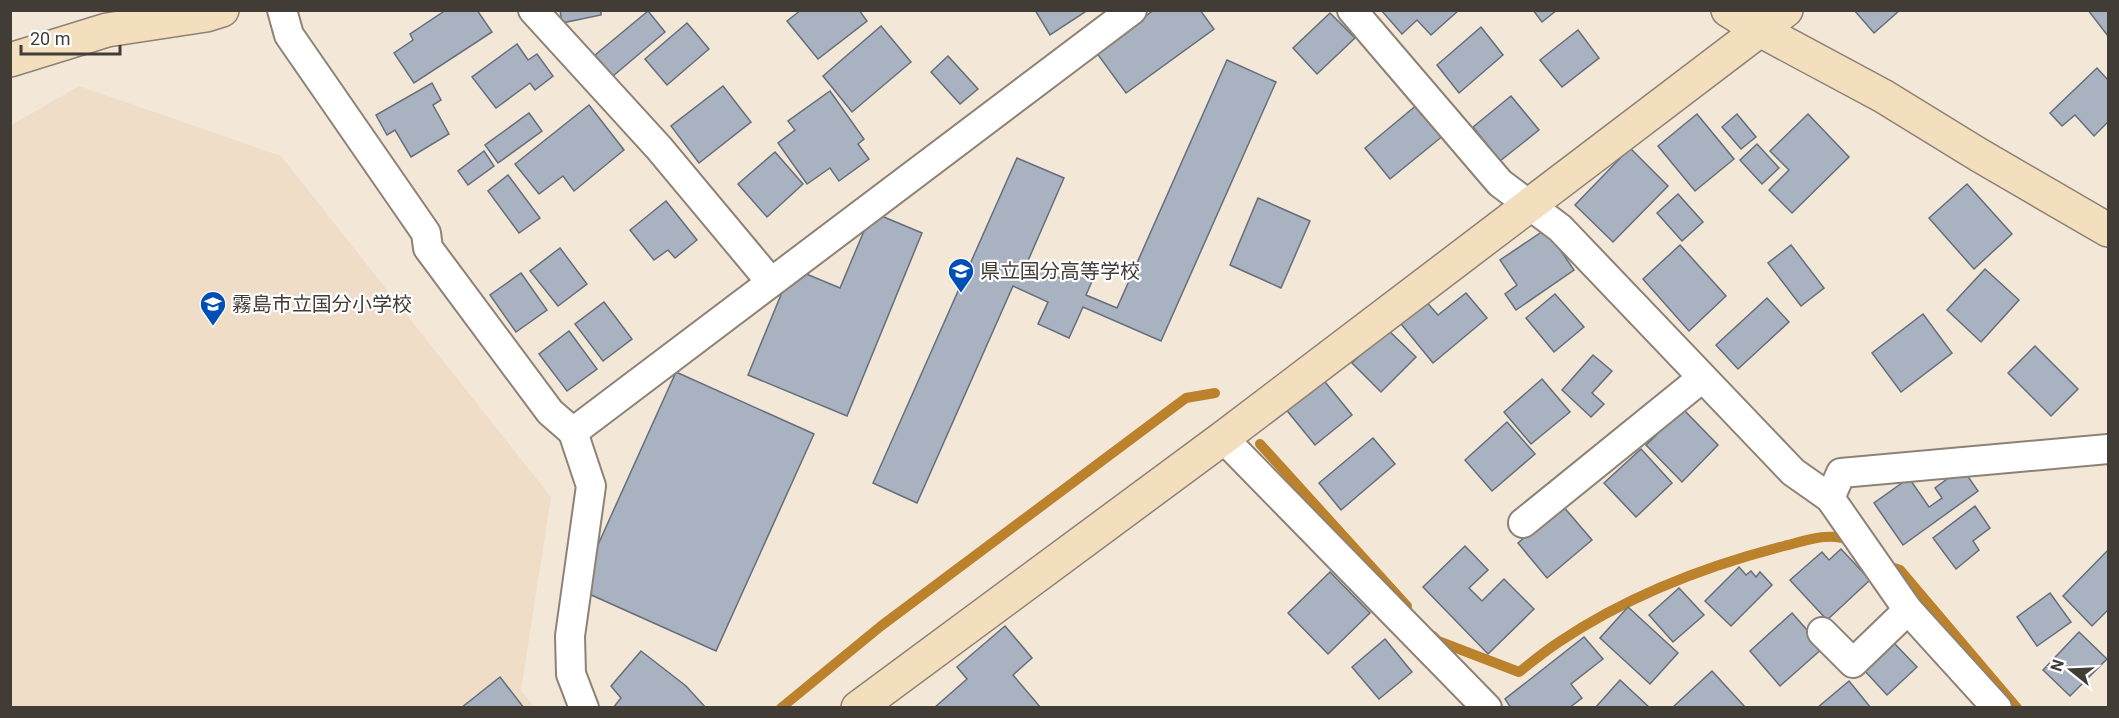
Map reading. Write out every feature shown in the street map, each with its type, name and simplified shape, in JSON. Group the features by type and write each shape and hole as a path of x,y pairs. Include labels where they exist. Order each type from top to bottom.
{"street":[{"path":"10,60 107,30 206,15 222,10"},
{"path":"282,10 289,35 426,233 428,248 550,412 573,432 591,486 570,636 571,674 584,708"},
{"path":"532,10 659,148 770,281"},
{"path":"573,432 770,281 1132,10"},
{"path":"1352,10 1500,183 1560,228 1793,472 1830,498 1908,610 1984,703"},
{"path":"1728,10 1760,30 1883,96 2109,230"},
{"path":"858,708 1223,438 1786,10"},
{"path":"1523,523 1702,378"},
{"path":"1223,438 1487,708"},
{"path":"1830,498 1841,473 2109,449"},
{"path":"1822,632 1853,663 1908,610"}],"shaded area":[{"name":"霧島市立国分小学校","path":"79,86 281,156 551,497 521,690 534,707 11,707 10,126"}],"building":[{"path":"446,10 477,10 492,32 414,83 394,53 413,40 410,34"},
{"path":"560,10 601,10 601,15 562,23"},
{"path":"801,10 859,10 867,21 818,59 787,21"},
{"path":"1035,10 1084,10 1085,12 1050,35"},
{"path":"1154,10 1200,10 1214,29 1126,93 1096,52"},
{"path":"1381,10 1459,10 1431,35 1417,20 1402,34"},
{"path":"1533,10 1557,10 1542,22"},
{"path":"1854,10 1900,10 1874,33"},
{"path":"2088,10 2108,10 2108,36"},
{"path":"648,11 665,32 613,76 595,55"},
{"path":"1330,13 1355,38 1317,74 1293,48"},
{"path":"687,23 709,49 667,85 645,59"},
{"path":"881,26 911,62 852,112 823,76"},
{"path":"1481,27 1503,55 1459,93 1437,65"},
{"path":"1578,30 1599,58 1562,87 1540,60"},
{"path":"517,44 528,60 537,54 553,76 535,90 530,83 496,108 472,77"},
{"path":"948,56 978,89 960,104 931,72"},
{"path":"1227,60 1276,82 1161,341 1083,307 1069,338 1038,324 1048,302 1013,286 917,503 873,483 1017,158 1064,178 1027,263 1066,281 1071,268 1093,279 1086,295 1117,308"},
{"path":"2097,68 2108,80 2108,122 2094,136 2075,115 2062,126 2050,113"},
{"path":"432,83 441,100 433,105 449,134 411,157 395,130 387,135 376,115"},
{"path":"723,86 751,122 699,163 671,126"},
{"path":"830,91 864,139 858,144 869,159 839,181 830,168 807,184 778,143 795,130 788,121"},
{"path":"1511,96 1539,130 1500,161 1473,127"},
{"path":"1418,104 1444,135 1390,179 1365,148"},
{"path":"589,105 624,150 574,191 563,176 539,194 515,164"},
{"path":"529,113 542,131 498,163 485,145"},
{"path":"1697,114 1734,159 1695,191 1658,146"},
{"path":"1737,114 1756,137 1741,149 1722,127"},
{"path":"1808,114 1849,157 1792,213 1769,190 1789,170 1770,151"},
{"path":"1757,144 1779,168 1762,184 1740,160"},
{"path":"1630,148 1668,186 1613,242 1575,205"},
{"path":"484,151 494,166 468,185 458,171"},
{"path":"775,152 803,184 767,217 738,184"},
{"path":"508,175 540,218 519,233 488,191"},
{"path":"1967,184 2012,234 1974,269 1929,218"},
{"path":"1678,194 1703,222 1682,241 1657,213"},
{"path":"1258,198 1310,221 1281,288 1230,265"},
{"path":"666,201 697,240 675,258 668,250 654,260 630,230"},
{"path":"872,212 922,233 847,416 748,375 792,268 840,288"},
{"path":"1546,229 1574,270 1516,310 1505,294 1517,285 1500,260"},
{"path":"1680,245 1726,296 1689,331 1643,279"},
{"path":"1791,245 1824,288 1801,306 1768,263"},
{"path":"560,248 587,284 558,306 530,271"},
{"path":"1985,269 2019,300 1981,342 1947,310"},
{"path":"521,273 547,310 516,332 490,295"},
{"path":"1466,293 1487,318 1433,363 1397,319 1423,298 1438,315"},
{"path":"1555,294 1584,327 1554,352 1526,318"},
{"path":"1767,298 1789,322 1738,369 1716,345"},
{"path":"604,302 632,339 603,361 575,324"},
{"path":"1923,314 1952,353 1901,392 1872,353"},
{"path":"1387,329 1416,357 1381,392 1352,363"},
{"path":"569,331 597,369 567,391 539,354"},
{"path":"2035,346 2078,389 2051,416 2008,373"},
{"path":"1593,355 1612,371 1592,393 1604,404 1591,417 1562,390"},
{"path":"676,372 814,434 716,651 578,589"},
{"path":"1321,377 1352,415 1315,445 1284,407"},
{"path":"1542,379 1570,412 1531,444 1504,412"},
{"path":"1683,409 1718,445 1682,482 1646,445"},
{"path":"1507,422 1535,454 1492,491 1465,460"},
{"path":"1373,438 1395,464 1341,510 1319,483"},
{"path":"1641,449 1672,483 1636,517 1604,483"},
{"path":"1962,468 1978,491 1903,545 1874,503 1909,478 1929,507 1942,498 1935,488"},
{"path":"1562,505 1592,540 1547,578 1518,543"},
{"path":"1975,506 1990,528 1973,541 1979,550 1956,569 1933,538"},
{"path":"1465,546 1488,570 1469,588 1482,601 1504,579 1534,609 1488,654 1423,587"},
{"path":"1841,549 1870,580 1827,620 1790,580 1822,552 1829,560"},
{"path":"2108,550 2108,610 2092,626 2063,596"},
{"path":"1739,567 1746,575 1751,571 1756,577 1760,572 1772,585 1731,626 1705,601"},
{"path":"1330,572 1370,613 1328,654 1288,613"},
{"path":"1679,588 1704,615 1673,642 1649,615"},
{"path":"2050,593 2071,622 2037,646 2017,617"},
{"path":"1628,607 1678,653 1650,684 1600,638"},
{"path":"1792,613 1823,648 1780,686 1750,651"},
{"path":"1005,626 1032,658 1013,675 1041,708 934,708 967,679 957,667"},
{"path":"2079,632 2107,659 2070,696 2043,670"},
{"path":"1584,637 1603,659 1571,684 1582,698 1569,708 1511,708 1505,699"},
{"path":"1385,639 1412,672 1379,699 1352,667"},
{"path":"1893,642 1917,667 1887,695 1864,670"},
{"path":"641,651 686,686 706,708 613,708 621,698 611,686"},
{"path":"1712,671 1745,707 1673,707"},
{"path":"500,677 524,708 461,708"},
{"path":"1620,680 1650,708 1595,708"},
{"path":"1849,681 1871,708 1817,708"}],"waterway":[{"path":"781,708 881,626 1186,398 1215,393"},
{"path":"1260,444 1407,606"},
{"path":"1433,636 1438,641 1519,672 1554,645 1611,611 1696,573 1809,540 1835,537 1851,541"},
{"path":"1894,568 1900,570 2017,708"}],"place":[{"name":"県立国分高等学校","path":"961,294"},
{"name":"霧島市立国分小学校","path":"213,327"}]}
